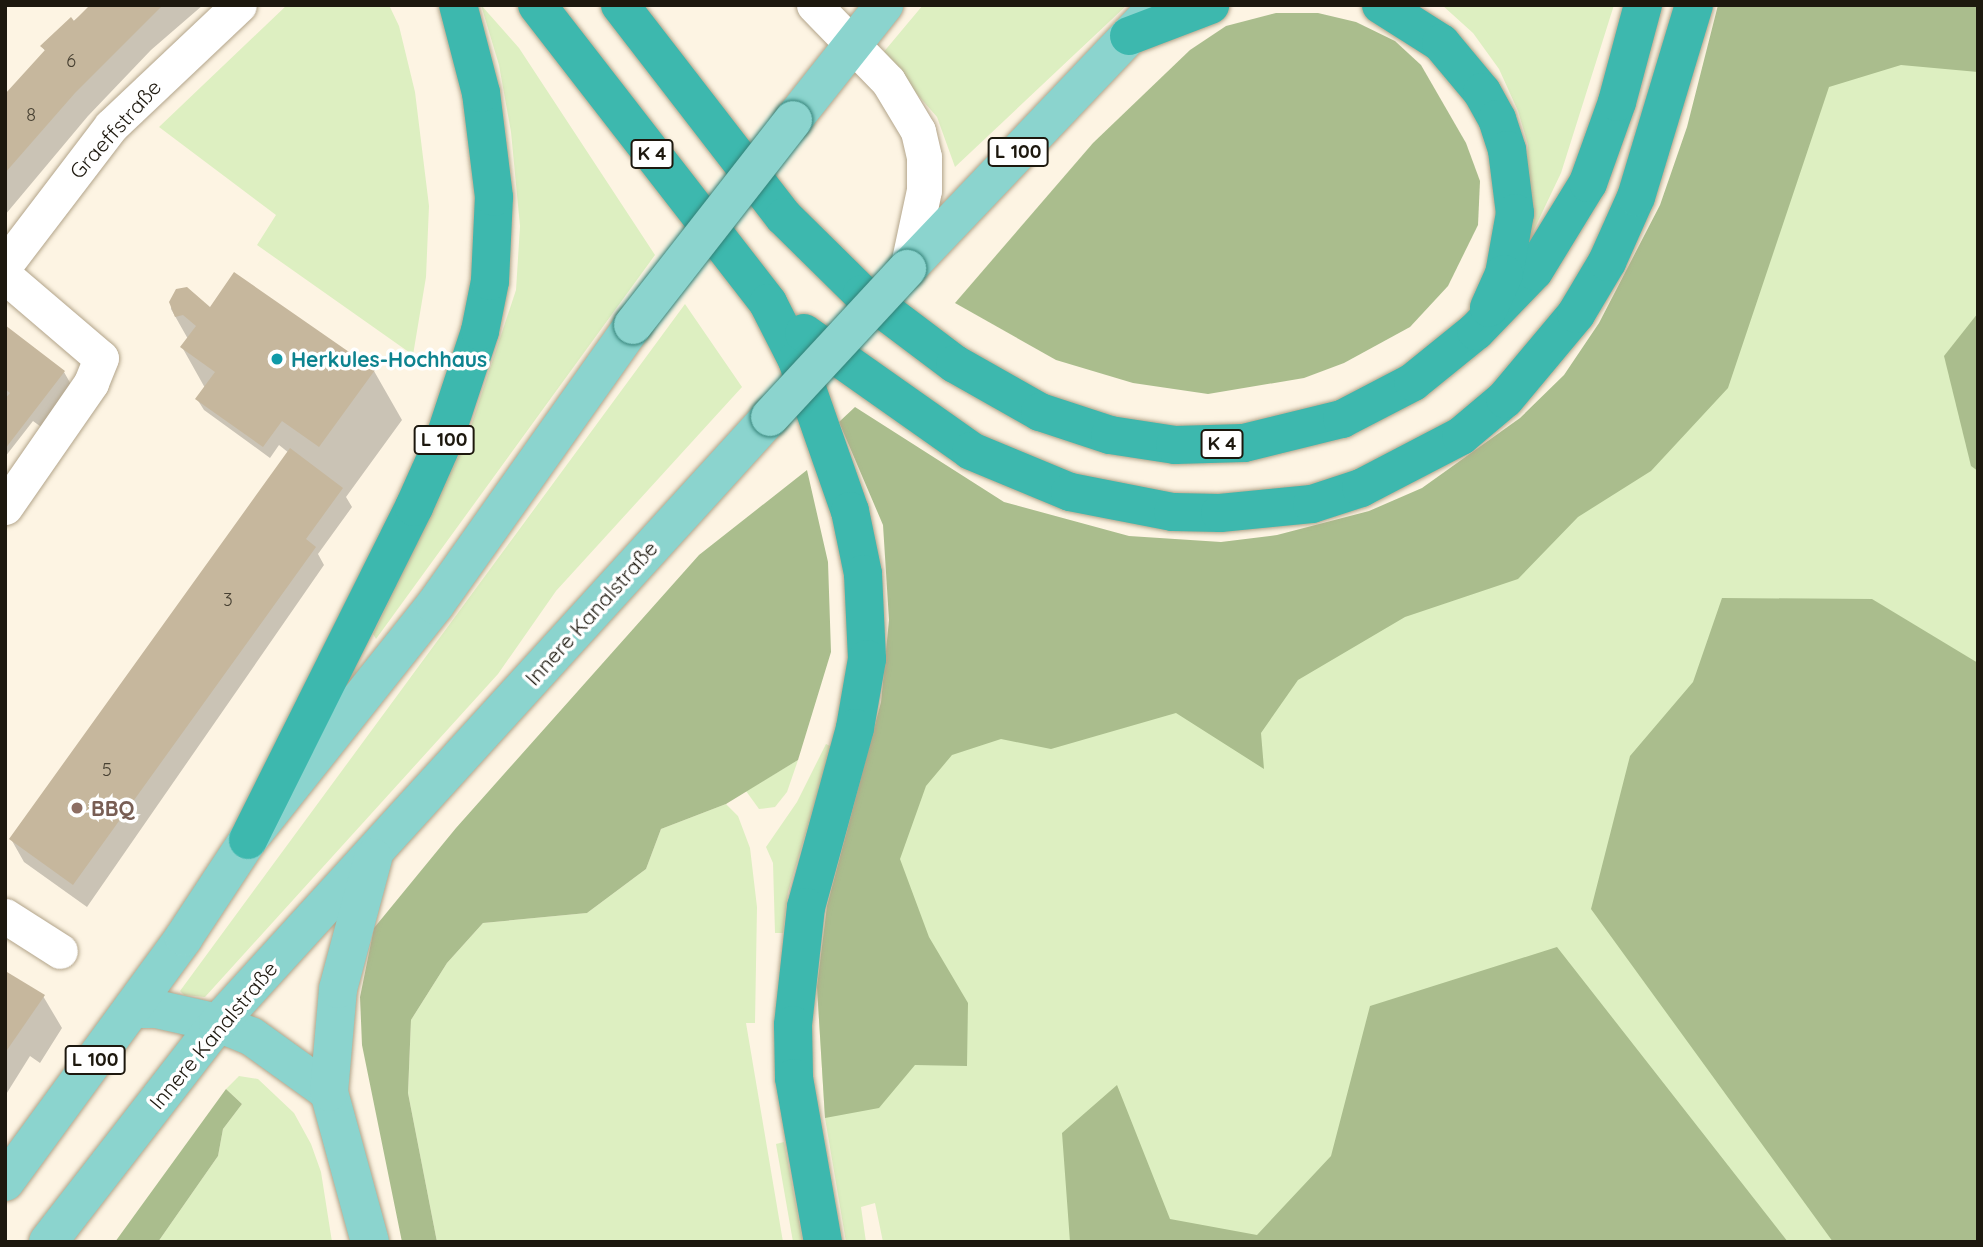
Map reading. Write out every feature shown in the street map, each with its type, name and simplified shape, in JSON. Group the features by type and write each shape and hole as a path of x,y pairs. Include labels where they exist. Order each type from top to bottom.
{"highway":[{"name":"L 100","path":"248,840 414,507 444,440 480,331 490,281 494,197 481,93 458,5"},
{"name":"K 4","path":"537,5 768,303 919,418 971,451 1070,492 1173,512 1220,513 1312,504 1361,488 1461,436 1505,399 1544,357 1607,262 1640,186 1694,5"},
{"name":"K 4","path":"620,5 784,217 862,294 955,364 1040,412 1110,435 1175,445 1258,441 1297,434 1382,401 1450,355 1476,331"},
{"path":"1129,36 1210,5"},
{"path":"1381,5 1416,23 1463,66 1482,92 1507,150 1514,191 1512,244 1492,304 1476,331"},
{"path":"1476,331 1534,271 1588,183 1617,102 1643,5"},
{"path":"768,303 797,360 850,511 863,574 867,624 859,706 806,907 795,988 794,1078 823,1242"}],"main road":[{"name":"L 100","path":"5,1182 132,1009 248,840 436,605 633,325 884,5"},
{"name":"Innere Kanalstraße","path":"48,1242 218,1023 770,416 1158,5"},
{"path":"370,1242 329,1092 336,1002 374,853"},
{"path":"132,1009 156,1009 218,1023 251,1036 329,1092"}],"street":[{"name":"Graeffstraße","path":"5,265 111,126 239,5"},
{"path":"814,5 855,42 900,97 921,144 924,190 907,269"},
{"path":"5,276 101,358 91,383 5,507"},
{"path":"5,916 60,951"}],"green space":[{"path":"287,5 389,5 399,26 415,92 429,206 426,277 413,355 257,245 276,215 159,127"},
{"path":"481,5 519,48 655,255 376,639 373,634 467,438 516,290 520,226 511,132 499,65"},
{"path":"923,5 1127,5 955,167 937,117 882,54"},
{"path":"1442,5 1614,5 1561,173 1518,263 1528,145 1518,111 1499,69 1473,33"},
{"path":"1718,5 1978,5 1978,72 1901,65 1829,87 1728,388 1651,471 1578,517 1518,579 1405,617 1298,680 1261,733 1264,769 1176,713 1051,749 1001,739 952,755 926,786 900,859 929,937 968,1003 967,1066 915,1065 879,1108 825,1118 817,987 827,906 881,702 889,620 883,525 839,422 855,407 1004,502 1129,536 1221,542 1277,535 1369,511 1422,488 1520,418 1564,375 1599,323 1660,205 1687,127"},
{"path":"1813,5 1978,5 1978,1242 883,1242 875,1203 861,1207 866,1242 846,1242 825,1118 817,987 827,906 864,777 1461,560"},
{"path":"1276,13 1318,13 1356,22 1395,41 1421,65 1466,143 1480,181 1478,225 1448,286 1410,327 1344,363 1304,378 1208,394 1133,383 1056,360 955,303 1093,143 1190,50 1226,26"},
{"path":"685,304 742,387 556,591 498,674 205,997 184,995 180,991"},
{"path":"1978,313 1978,471 1971,466 1944,356"},
{"path":"807,470 828,562 831,652 798,760 726,804 661,829 646,869 587,913 483,923 447,963 411,1020 408,1093 437,1242 402,1242 362,1045 360,997 374,928 456,828 699,555"},
{"path":"1722,598 1872,599 1978,663 1978,1242 1833,1242 1591,909 1630,756 1693,682"},
{"path":"826,744 832,747 788,892 783,933 775,933 773,863 766,847 797,802"},
{"path":"798,760 787,792 775,807 759,809 746,791"},
{"path":"726,804 738,816 750,848 757,907 755,1023 746,1023 783,1242 437,1242 408,1093 411,1020 447,963 483,923 587,913 646,869 661,829"},
{"path":"1557,947 1788,1242 1070,1242 1062,1133 1117,1085 1170,1219 1257,1235 1331,1156 1370,1006"},
{"path":"239,1076 258,1079 294,1113 311,1144 321,1172 332,1242 158,1242 218,1156 223,1129 242,1104 226,1089"},
{"path":"226,1089 242,1104 223,1129 218,1156 158,1242 115,1242"},
{"path":"784,1142 803,1242 793,1242 776,1144"}],"building":[{"path":"90,5 163,5 75,93 5,173 5,94 45,50 40,46 71,17 74,21"},
{"name":"Herkules-Hochhaus","path":"234,272 375,370 319,447 282,421 263,447 195,399 215,372 180,347 196,326 183,315 175,317 169,302 176,289 187,287 210,307"},
{"path":"5,325 65,371 5,449 5,399 10,393 5,389"},
{"path":"290,448 343,488 306,539 316,547 73,885 9,839"},
{"path":"7,972 45,995 5,1053 5,975"}],"place":[{"name":"Herkules-Hochhaus","path":"277,359"},
{"name":"BBQ","path":"77,808"}]}
